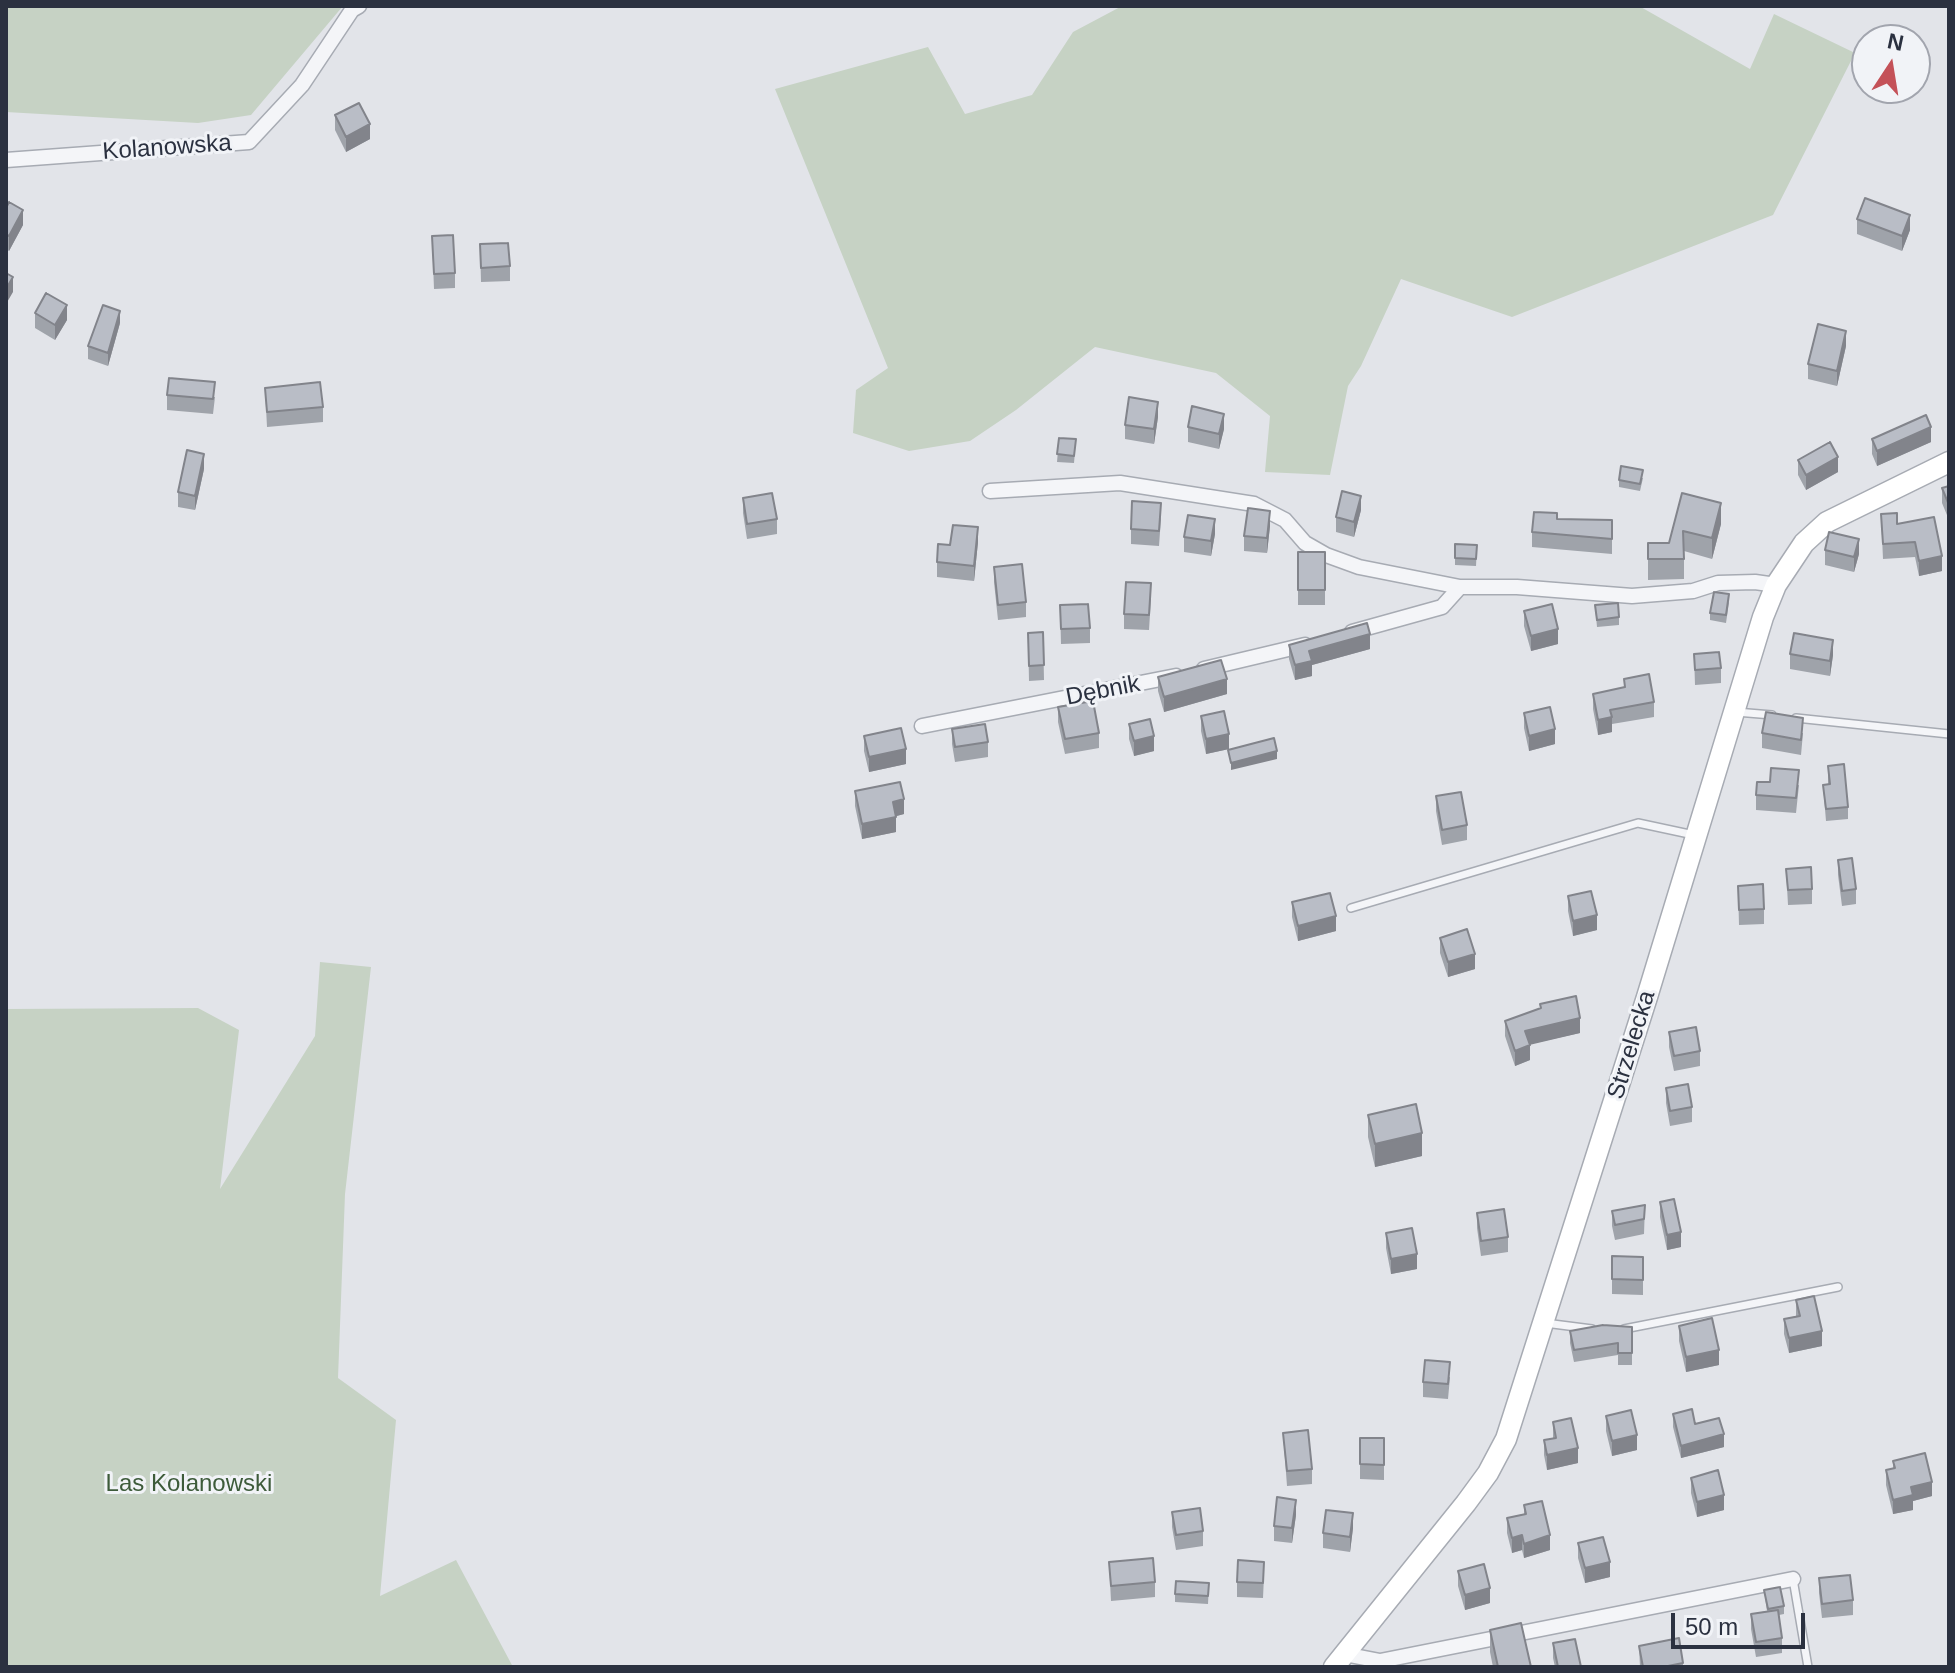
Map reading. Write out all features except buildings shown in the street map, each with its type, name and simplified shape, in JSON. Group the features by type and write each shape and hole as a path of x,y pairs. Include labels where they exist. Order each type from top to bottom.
{"street":[{"name":"Kolanowska","path":"6,160 249,142 302,85 352,10 359,6"},
{"name":"Strzelecka","path":"1339,1661 1488,1473 1506,1439 1763,617 1776,585 1804,543 1827,522 1949,462"},
{"path":"990,491 1120,483 1254,504 1285,520 1305,543 1326,555 1359,567 1460,587 1517,587 1632,596 1693,591 1718,583 1776,585"},
{"path":"1343,634 1442,607 1460,587"},
{"name":"Dębnik","path":"922,726 1152,681 1315,642"},
{"path":"1339,1661 1380,1661 1793,1579"}],"lane":[{"path":"1734,711 1949,734"},
{"path":"1351,908 1638,823 1696,836"},
{"path":"1612,1331 1838,1287"},
{"path":"1544,1323 1599,1330"},
{"path":"1793,1579 1808,1667"}],"green space":[{"path":"6,6 343,6 251,115 198,123 6,112"},
{"path":"1122,6 1639,6 1750,69 1774,14 1851,51 1851,61 1773,215 1512,317 1401,279 1361,366 1348,386 1330,475 1265,472 1270,416 1216,373 1095,347 1016,410 970,441 909,451 853,433 856,390 888,368 775,89 928,47 965,114 1032,95 1073,32"},
{"name":"Las Kolanowski","path":"320,962 371,967 345,1194 338,1378 396,1420 380,1596 456,1560 513,1667 6,1667 6,1009 198,1008 239,1030 220,1189 315,1036"}]}
